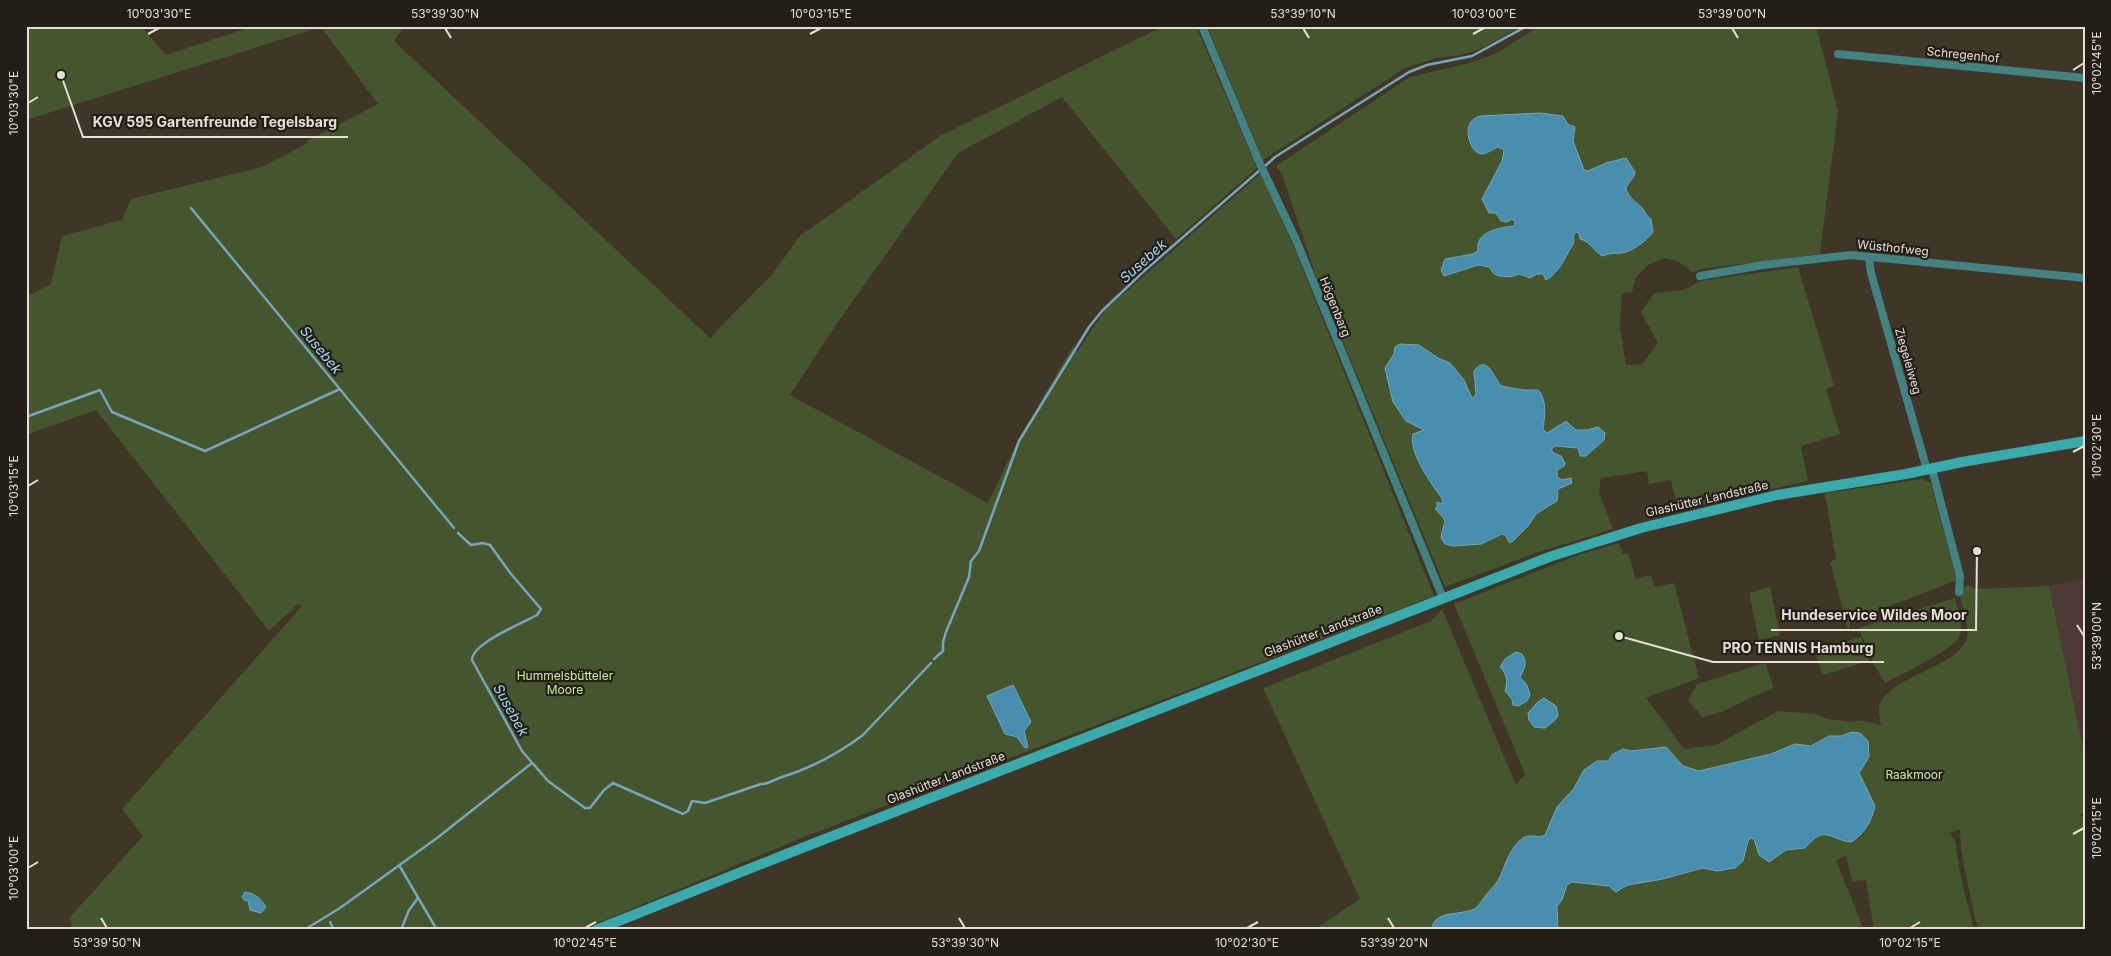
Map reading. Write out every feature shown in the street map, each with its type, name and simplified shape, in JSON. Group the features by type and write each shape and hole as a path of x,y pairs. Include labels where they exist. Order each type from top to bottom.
{"street":[{"name":"Högenbarg","path":"1202,26 1260,164 1296,240 1443,598"},
{"name":"Schregenhof","path":"1838,54 2085,78"},
{"name":"Wüsthofweg","path":"1700,276 1812,258 1851,255 2085,278"},
{"name":"Ziegeleiweg","path":"1869,258 1870,273 1960,576 1959,592"},
{"name":"Glashütter Landstraße","path":"596,930 1552,556 1641,528 1785,494 1930,470 2085,441"}],"shaded area":[{"path":"2085,578 2085,757 2049,586"}],"green space":[{"name":"Hummelsbütteler Moore","path":"26,26 141,26 166,55 254,26 405,26 394,41 710,338 774,272 800,236 940,136 1164,26 1196,26 1257,168 1176,239 1062,97 958,153 831,332 790,395 988,503 1018,440 1073,346 1077,352 1104,311 1260,174 1292,242 1434,596 809,835 581,930 68,930 72,924 69,918 143,836 122,809 302,606 298,604 269,631 96,410 26,435 26,297 51,284 62,236 122,220 131,199 262,167 378,104 321,27 26,120"},
{"path":"1207,26 1523,26 1480,49 1462,55 1436,58 1405,68 1263,160"},
{"path":"1540,26 1816,26 1838,111 1820,254 1702,269 1693,272 1677,261 1664,258 1648,265 1636,277 1632,292 1622,293 1620,327 1626,365 1642,364 1658,343 1641,312 1654,293 1684,290 1701,281 1798,267 1834,386 1826,389 1840,434 1801,446 1808,481 1686,508 1676,513 1677,507 1671,480 1649,484 1647,471 1601,478 1599,492 1613,529 1533,554 1445,587 1317,279 1282,174 1276,166 1410,77 1470,63 1497,53","holes":["1540,113 1563,116 1575,131 1573,141 1584,170 1588,171 1606,163 1629,162 1635,171 1626,190 1647,215 1653,232 1644,241 1632,248 1613,254 1600,250 1579,237 1579,233 1576,232 1573,237 1573,246 1559,270 1556,274 1545,276 1539,273 1526,278 1519,274 1510,277 1494,274 1489,267 1478,265 1449,274 1441,270 1445,259 1473,254 1478,251 1478,244 1484,235 1495,230 1514,226 1515,222 1508,217 1493,212 1485,205 1482,199 1500,167 1504,154 1503,149 1498,147 1482,153 1477,152 1474,149 1470,122 1474,117 1481,116","1405,344 1422,347 1438,358 1450,363 1467,386 1472,398 1476,395 1474,374 1477,367 1486,366 1493,371 1501,386 1523,390 1544,398 1545,419 1543,429 1545,432 1549,433 1568,421 1576,430 1592,428 1604,440 1586,456 1580,456 1578,448 1555,446 1552,448 1552,452 1558,454 1564,466 1557,470 1557,477 1562,480 1569,478 1565,485 1558,489 1551,506 1536,514 1528,526 1512,542 1502,534 1484,543 1453,546 1445,544 1441,538 1444,520 1436,511 1438,505 1443,504 1443,500 1424,469 1422,432 1424,430 1397,410 1393,402 1385,368 1394,354 1395,347"]},
{"path":"1922,479 1931,483 1956,578 1955,581 1850,621 1849,632 1830,562 1836,559 1825,493"},
{"name":"Raakmoor","path":"1619,543 1623,554 1628,553 1636,579 1651,575 1655,587 1674,583 1699,678 1646,698 1684,749 1716,745 1778,711 1816,714 1827,719 1852,722 1860,720 1881,725 1879,706 1886,695 1897,686 1953,655 1963,646 1967,631 1959,590 1967,585 1977,589 2049,586 2085,757 2085,809 2080,816 2085,817 2085,930 1979,930 1974,915 1961,850 1960,829 1950,833 1955,841 1960,873 1974,930 1874,930 1866,880 1852,881 1846,855 1836,861 1863,930 1558,930 1557,906 1564,895 1567,885 1572,881 1609,886 1621,891 1628,885 1681,875 1703,868 1730,870 1735,868 1743,861 1748,841 1751,838 1773,860 1786,850 1808,845 1811,840 1819,835 1834,836 1843,840 1868,823 1872,817 1859,773 1866,763 1851,732 1842,736 1829,736 1811,746 1795,744 1772,754 1699,771 1683,766 1655,749 1631,751 1622,749 1616,752 1608,761 1602,761 1576,784 1557,807 1545,835 1514,848 1499,879 1478,906 1469,911 1455,912 1434,921 1432,930 1314,930 1360,899 1263,688 1431,621 1442,609 1516,785 1525,774 1454,604 1578,555"},
{"path":"1770,587 1780,635 1759,640 1749,593"},
{"path":"1955,598 1961,628 1959,637 1955,642 1937,655 1885,683 1872,661 1859,628"},
{"path":"1861,637 1869,661 1823,675 1815,652"},
{"path":"1765,663 1774,687 1721,712 1702,717 1688,700 1697,684"}],"water":[{"path":"1540,113 1563,116 1568,124 1575,127 1573,141 1584,170 1588,171 1606,163 1626,158 1635,172 1626,190 1651,219 1653,232 1635,248 1622,253 1603,256 1587,242 1580,239 1579,233 1576,232 1573,244 1561,265 1546,280 1543,274 1537,274 1530,278 1519,274 1510,277 1500,276 1494,274 1489,267 1478,265 1444,276 1441,270 1445,259 1473,254 1478,251 1478,244 1484,235 1495,230 1514,226 1515,222 1512,219 1507,222 1501,221 1496,213 1489,213 1482,199 1502,161 1504,150 1498,147 1483,154 1478,153 1470,143 1468,136 1470,123 1481,116"},
{"path":"1400,344 1419,345 1438,358 1450,363 1464,380 1472,398 1476,395 1474,371 1483,365 1490,369 1501,386 1523,390 1538,390 1543,398 1545,413 1543,429 1547,433 1566,421 1576,430 1598,427 1605,433 1604,440 1586,456 1580,456 1578,448 1555,446 1552,448 1552,452 1561,456 1565,463 1564,466 1557,470 1557,477 1562,480 1571,478 1572,483 1558,489 1557,501 1536,514 1528,526 1512,542 1509,542 1506,536 1502,534 1481,544 1453,546 1445,544 1441,538 1445,522 1435,509 1437,508 1437,502 1443,504 1443,502 1422,469 1413,447 1413,434 1424,430 1406,421 1393,402 1385,368 1394,354 1395,347"},
{"path":"1516,652 1522,654 1525,660 1525,666 1520,677 1527,685 1530,695 1527,701 1518,706 1513,705 1512,699 1505,691 1506,678 1500,667 1505,659"},
{"path":"1013,685 1031,722 1024,731 1028,747 1025,748 1017,737 1005,734 987,696"},
{"path":"1544,698 1556,706 1558,716 1545,728 1534,727 1529,720 1528,713"},
{"path":"1851,732 1860,733 1868,741 1869,757 1859,773 1875,806 1867,827 1851,842 1822,835 1805,848 1786,850 1769,862 1759,855 1754,839 1751,838 1748,841 1743,861 1735,868 1717,871 1703,868 1663,879 1628,885 1616,892 1609,886 1572,882 1567,885 1562,900 1557,906 1558,930 1432,930 1433,923 1443,916 1476,908 1498,880 1509,856 1519,841 1526,837 1545,835 1557,807 1574,788 1584,770 1597,761 1608,761 1613,754 1623,749 1631,751 1666,747 1683,766 1699,771 1771,754 1795,744 1811,746 1829,736 1842,736"},
{"path":"245,892 255,895 264,904 266,907 261,913 250,910 248,901 242,897"}],"waterway":[{"name":"Susebek","path":"1264,167 1275,157 1409,72 1427,65 1472,56 1527,26"},
{"name":"Susebek","path":"934,659 943,651 946,632 969,577 971,561 979,551 1019,441 1089,327 1102,311 1143,272 1260,170"},
{"name":"Susebek","path":"191,208 454,528"},
{"path":"26,417 100,390 112,412 205,451 340,389"},
{"name":"Susebek","path":"458,533 471,545 483,543 490,545 511,574 541,609 537,615 489,640 474,654 472,660 522,751 548,781 585,808 590,808 604,790 613,783 683,814 688,811 692,801 705,803 761,784"},
{"name":"Susebek","path":"763,784 814,765 863,735 931,663"},
{"path":"304,930 340,908 437,838 532,763"},
{"path":"399,865 437,930"},
{"path":"401,930 409,910 418,898"},
{"path":"330,922 334,930"}],"place":[{"name":"KGV 595 Gartenfreunde Tegelsbarg","path":"61,75"},
{"name":"Hundeservice Wildes Moor","path":"1977,551"},
{"name":"PRO TENNIS Hamburg","path":"1619,636"}]}
